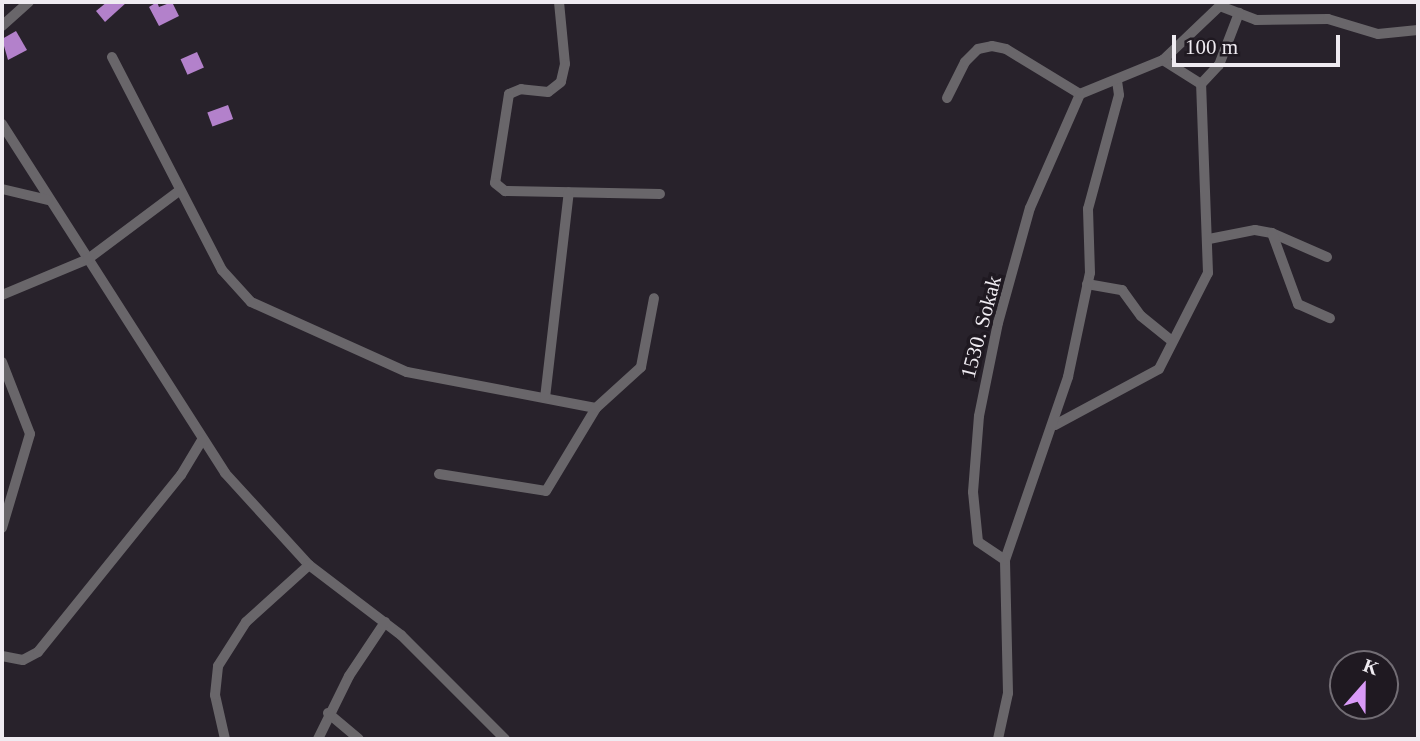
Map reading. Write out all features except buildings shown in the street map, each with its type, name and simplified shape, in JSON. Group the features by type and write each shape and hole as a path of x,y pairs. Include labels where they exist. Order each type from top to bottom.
{"street":[{"path":"2,26 29,2"},
{"path":"559,2 565,64 561,82 553,91 521,89 509,94 494,179 505,191 660,194"},
{"path":"947,98 965,62 978,49 992,46 1080,94 1163,60 1222,4 1256,20 1328,19 1378,34 1418,30"},
{"path":"1055,425 1158,369 1208,273 1209,239 1200,84 1219,65 1239,13"},
{"path":"112,57 179,191 226,277 251,302 393,367 596,408"},
{"path":"1163,60 1200,84"},
{"path":"998,739 1008,693 1005,560 1055,425 1087,284 1088,209 1119,95 1117,80"},
{"name":"1530. Sokak","path":"1005,560 978,542 973,492 979,416 1030,208 1080,94"},
{"path":"2,124 202,440 309,565 385,622 505,739"},
{"path":"2,189 48,200"},
{"path":"2,295 88,259 179,191"},
{"path":"545,398 569,192"},
{"path":"1209,239 1255,230 1272,233 1327,257"},
{"path":"1272,233 1298,304 1330,318"},
{"path":"1087,284 1122,290 1141,316 1171,340"},
{"path":"439,474 546,491 596,408 644,362 654,298"},
{"path":"2,362 30,434 2,528"},
{"path":"2,656 23,660 38,652 181,475 202,440"},
{"path":"225,739 215,695 218,666 246,622 309,565"},
{"path":"318,739 328,713 385,622"},
{"path":"328,713 359,739"}]}
